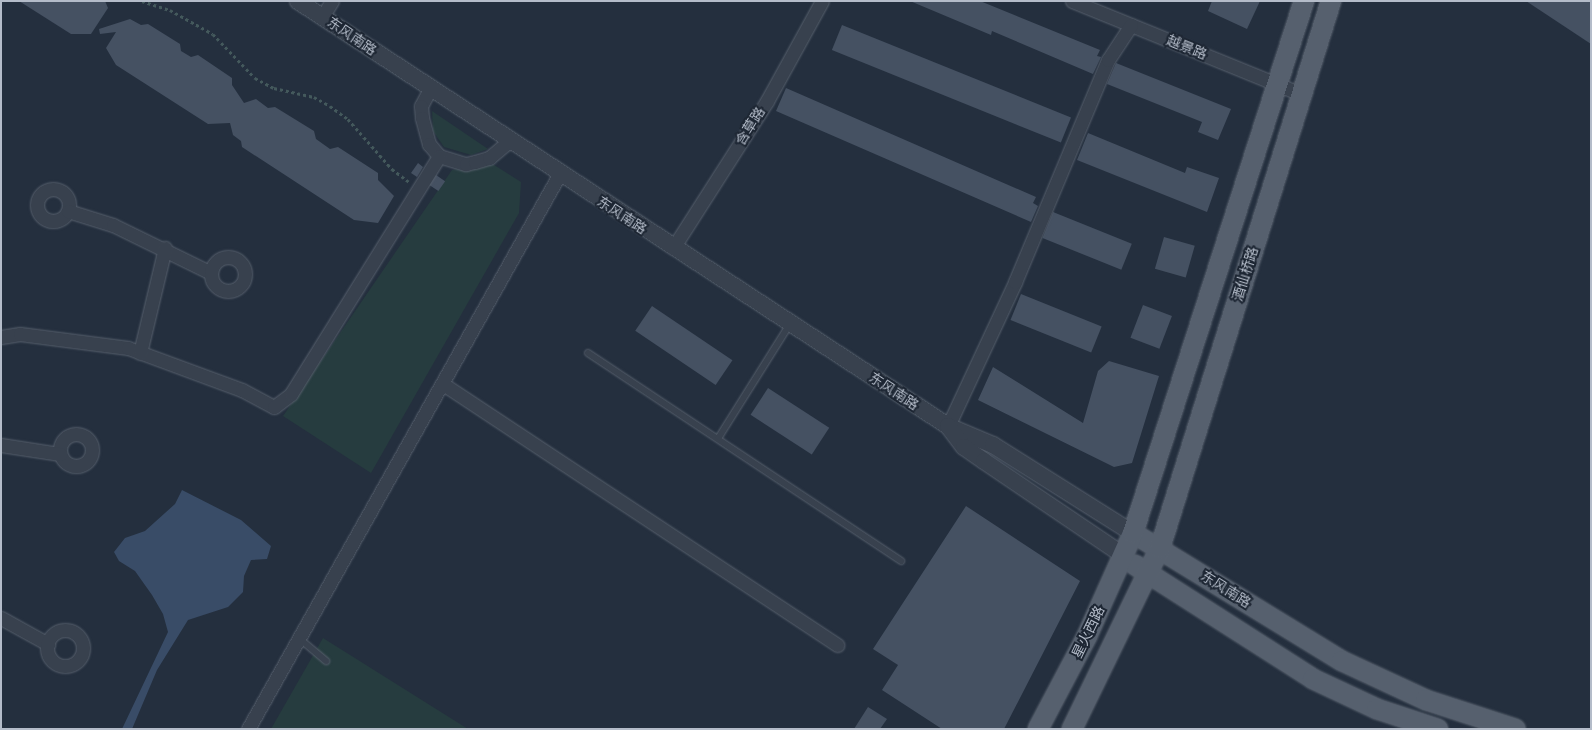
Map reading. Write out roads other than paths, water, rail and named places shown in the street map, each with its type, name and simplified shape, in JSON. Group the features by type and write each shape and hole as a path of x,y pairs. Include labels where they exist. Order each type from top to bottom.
{"main road":[{"name":"酒仙桥路","path":"1133,533 1304,1"},
{"name":"酒仙桥路","path":"1160,548 1331,1"},
{"name":"东风南路","path":"1133,533 1160,548 1342,661 1426,700 1515,729"},
{"name":"星火西路","path":"1038,729 1133,533"},
{"name":"星火西路","path":"1072,729 1145,574 1160,548"},
{"name":"东风南路","path":"1123,556 1145,574 1313,679 1377,709 1438,729"}],"street":[{"name":"东风南路","path":"298,1 559,175 948,426 993,445 1133,533"},
{"path":"322,17 332,1"},
{"name":"含草路","path":"673,248 767,101 822,1"},
{"name":"越景路","path":"1072,1 1301,94"},
{"path":"948,426 1015,282 1108,60 1131,25"},
{"path":"430,89 421,106 422,118 429,144 439,156 466,164 489,158 509,141"},
{"path":"1,337 20,334 128,348 242,390 274,407 291,394 439,156"},
{"path":"248,729 301,640 559,175"},
{"path":"68,211 113,225 165,248 194,267 211,273"},
{"path":"140,353 165,248"},
{"path":"443,384 837,645"},
{"name":"东风南路","path":"948,426 974,454 1123,556"},
{"path":"1,445 60,454"},
{"path":"1,618 48,644"}],"lane":[{"path":"719,437 790,324"},
{"path":"588,353 719,437 901,561"},
{"path":"301,640 326,660"}],"water":[{"path":"182,490 241,520 271,546 267,559 251,560 244,576 243,592 228,607 188,620 157,670 132,729 122,729 168,632 163,614 152,595 135,571 119,561 114,552 125,538 145,531 175,504"}]}
